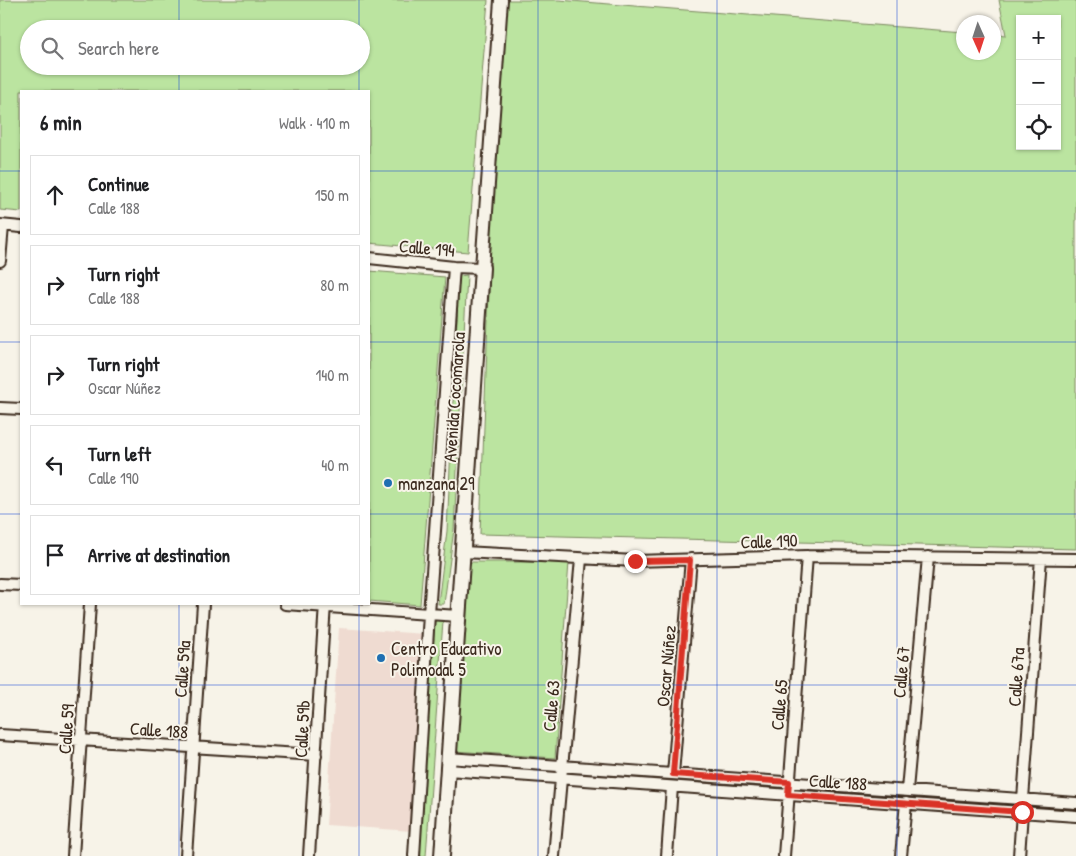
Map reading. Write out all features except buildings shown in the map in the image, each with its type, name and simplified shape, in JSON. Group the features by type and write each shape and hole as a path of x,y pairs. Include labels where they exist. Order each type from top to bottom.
{"main road":[{"name":"Avenida Cocomarola","path":"442,856 482,268"}],"street":[{"name":"Avenida Cocomarola","path":"482,268 500,0"},
{"path":"0,261 2,225 20,227"},
{"name":"Calle 194","path":"370,258 482,268"},
{"path":"414,856 454,267"},
{"path":"0,408 20,409"},
{"name":"Calle 190","path":"463,552 635,561 808,556 1076,559"},
{"name":"Calle 65","path":"784,856 808,556"},
{"name":"Calle 67","path":"907,790 928,557"},
{"name":"Calle 63","path":"554,856 581,558"},
{"name":"Calle 67a","path":"1023,799 1041,558"},
{"name":"Oscar Núñez","path":"673,774 690,560"},
{"path":"0,584 20,585"},
{"name":"Calle 59","path":"73,856 90,605"},
{"name":"Calle 59a","path":"186,856 203,605"},
{"path":"325,605 458,616"},
{"name":"Calle 59b","path":"309,856 325,605"},
{"name":"Calle 188","path":"0,735 316,755"},
{"name":"Calle 188","path":"448,764 562,766 1076,802"},
{"name":"Calle 188","path":"448,764 560,779 1076,816"},
{"path":"667,856 672,786"},
{"path":"901,856 906,803"},
{"path":"1018,856 1022,812"}],"shaded area":[{"path":"339,628 425,634 412,831 326,825"}],"green space":[{"path":"0,0 488,0 468,252 370,243 370,90 20,90 20,212 0,210"},
{"path":"502,0 559,0 956,31 956,60 1001,60 1001,35 1006,35 999,0 1076,0 1076,549 480,534 498,51"},
{"path":"370,271 445,277 420,605 370,601"},
{"path":"467,275 454,529 444,604 438,604 447,531 459,276"},
{"path":"468,562 569,562 555,758 454,751"},
{"path":"435,620 443,621 426,856 419,856"}],"place":[{"name":"manzana 29","path":"388,483"},
{"name":"Centro Educativo Polimodal 5","path":"381,658"}],"route":[{"path":"635,561 690,560 673,774 789,782 788,795 1022,812"}]}
